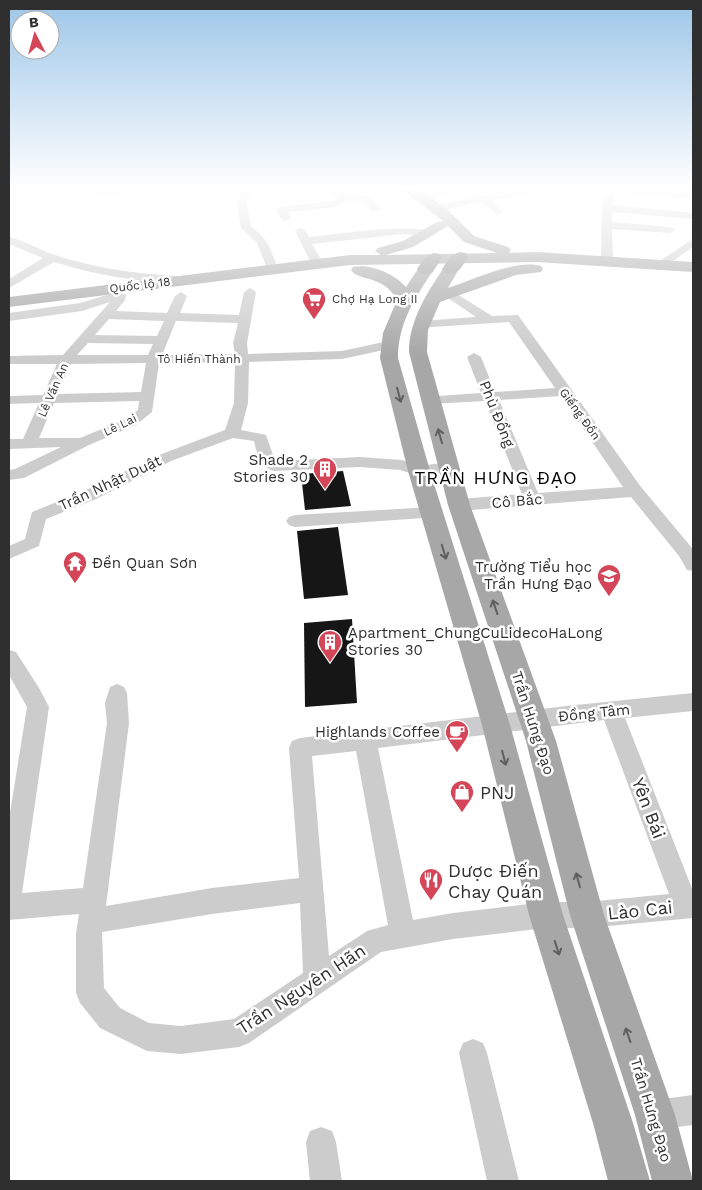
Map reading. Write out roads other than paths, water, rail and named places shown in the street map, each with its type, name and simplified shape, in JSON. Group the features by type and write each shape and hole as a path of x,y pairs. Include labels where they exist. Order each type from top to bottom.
{"main road":[{"name":"Quốc lộ 18","path":"10,311 84,295 180,288 272,269 324,262 406,244"},
{"path":"324,262 398,248 408,244"},
{"name":"Quốc lộ 18","path":"84,295 120,295 359,270 421,244"},
{"name":"Trần Hưng Đạo","path":"435,244 393,322 404,342 429,400 459,505 534,720 587,915 655,1116 674,1181"},
{"name":"Quốc lộ 18","path":"444,244 456,263 542,263"},
{"path":"404,342 442,296 467,244"},
{"path":"480,244 542,263 693,276"},
{"path":"442,296 542,263 607,261 693,267"},
{"path":"359,270 382,276 393,282 400,288 405,299"},
{"name":"Trần Hưng Đạo","path":"404,342 419,472 496,725 546,915 613,1122 629,1181"}],"street":[{"path":"17,244 52,258 180,288"},
{"path":"263,244 272,269"},
{"path":"307,244 324,262"},
{"path":"607,244 607,261"},
{"path":"659,266 691,244"},
{"path":"11,281 52,258"},
{"path":"84,295 105,283 103,270"},
{"name":"Lê Lai","path":"9,475 18,474 131,422 145,412 153,359 172,318 180,288"},
{"path":"250,292 240,343 242,358 241,403 232,433 261,438 265,456 274,466 360,462 402,465 419,472 448,467"},
{"path":"10,311 82,307 120,295"},
{"name":"Lê Văn An","path":"29,443 66,360 119,300 120,295"},
{"path":"442,296 490,320"},
{"path":"104,315 244,319"},
{"name":"Giếng Đồn","path":"490,320 513,318 635,491 686,552 693,565"},
{"name":"Tô Hiến Thành","path":"9,360 342,355 404,342 490,320"},
{"path":"83,339 162,340"},
{"name":"Phù Đổng","path":"474,357 532,499"},
{"path":"429,400 564,392"},
{"path":"9,400 147,396"},
{"name":"Trần Nhật Duật","path":"9,553 33,542 38,516 90,495 165,458 232,433"},
{"path":"9,444 84,442"},
{"name":"Cô Bắc","path":"459,505 635,491"},
{"path":"295,522 432,512"},
{"path":"9,658 16,672 31,691 38,707 9,893"},
{"name":"Trần Nguyên Hãn","path":"117,693 118,723 92,911 90,993 110,1018 147,1037 181,1040 239,1033 376,940 453,926 546,915 587,915"},
{"name":"Đồng Tâm","path":"312,889 300,748 693,702"},
{"name":"Yên Bái","path":"612,712 690,905"},
{"path":"365,740 403,935"},
{"path":"9,907 92,911 212,901 312,889 317,980"},
{"name":"Lào Cai","path":"587,915 690,905"},
{"path":"473,1053 503,1181"},
{"path":"655,1116 693,1110"},
{"path":"321,1142 326,1181"}],"place":[{"name":"Chợ Hạ Long II","path":"314,320"},
{"name":"Shade 2 Stories 30","path":"325,490"},
{"name":"Đền Quan Sơn","path":"75,584"},
{"name":"Trường Tiểu học Trần Hưng Đạo","path":"609,597"},
{"name":"Apartment_ChungCuLidecoHaLong Stories 30","path":"330,663"},
{"name":"Highlands Coffee","path":"457,753"},
{"name":"PNJ","path":"462,813"},
{"name":"Dược Điến Chay Quán","path":"431,901"}],"district":[{"name":"TRẦN HƯNG ĐẠO","path":"496,477"}]}
